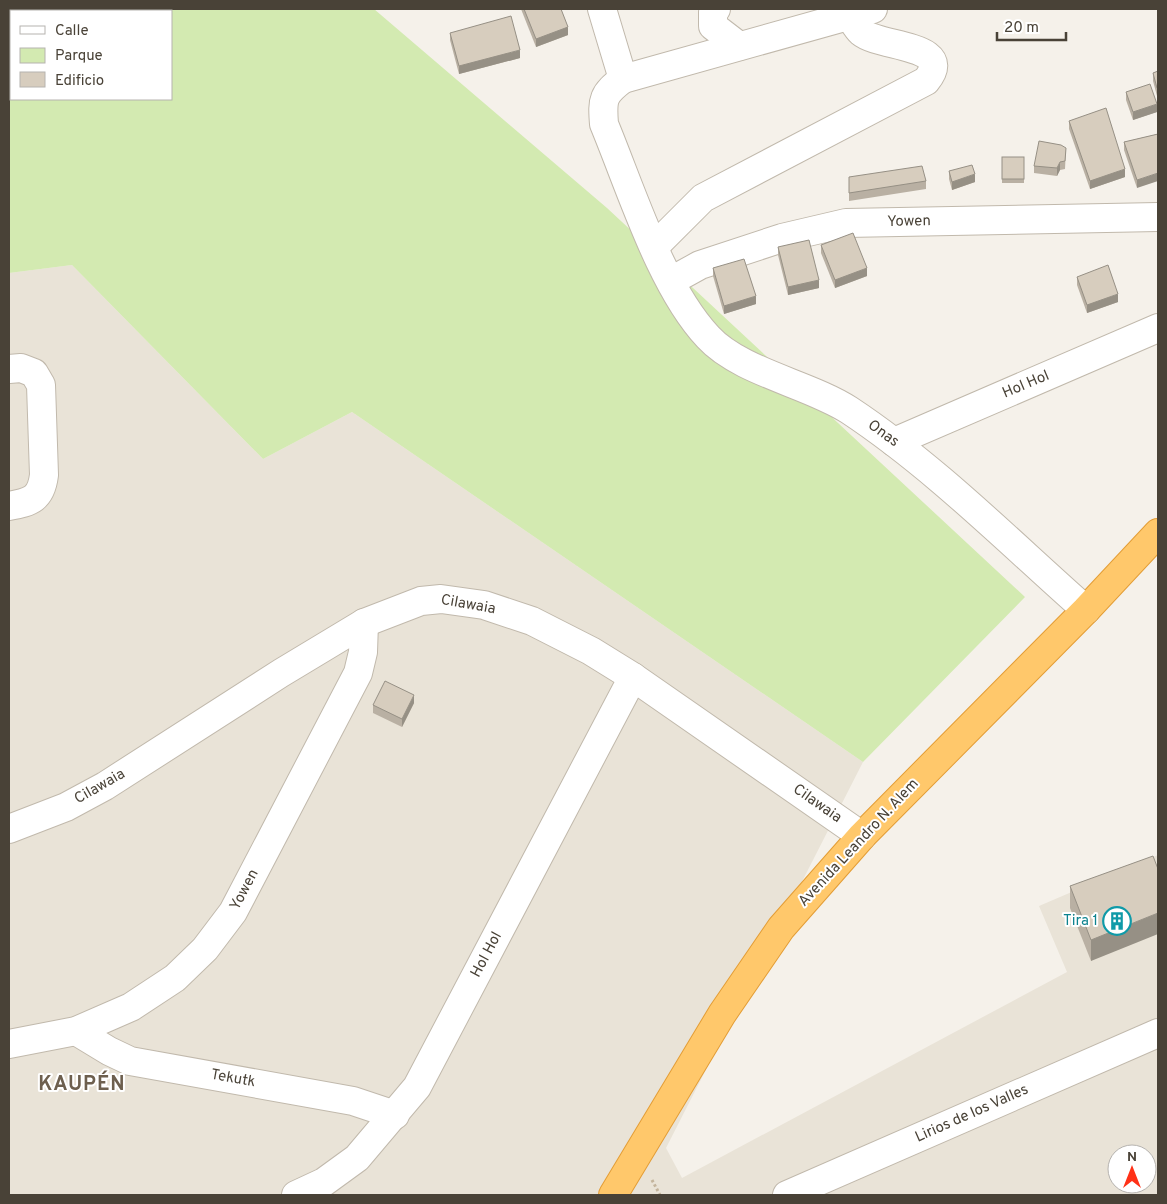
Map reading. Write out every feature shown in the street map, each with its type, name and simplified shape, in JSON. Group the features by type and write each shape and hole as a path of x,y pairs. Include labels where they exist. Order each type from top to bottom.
{"highway":[{"name":"Avenida Leandro N. Alem","path":"614,1195 749,973 788,921 862,836 1086,610 1158,533"}],"street":[{"path":"602,9 623,79 861,12 861,32 880,40 930,55 935,62 934,71 926,80 703,198 654,247"},
{"path":"716,9 713,12 713,26 739,46"},
{"name":"Onas","path":"623,79 608,90 602,103 604,124 654,247 692,318 710,339 736,358 847,408 894,442 1086,610"},
{"name":"Yowen","path":"671,281 700,265 782,238 846,223 1158,217"},
{"name":"Hol Hol","path":"894,442 1158,328"},
{"path":"9,369 21,368 34,373 41,385 44,475 42,488 35,498 9,506"},
{"name":"Cilawaia","path":"9,829 66,806 106,786 281,673 364,623 421,601 441,599 484,605 532,621 591,651 633,677 862,836"},
{"name":"Yowen","path":"9,1044 76,1031 131,1006 175,978 205,949 233,912 358,673 363,652 364,623"},
{"name":"Hol Hol","path":"296,1195 324,1182 357,1158 396,1116 418,1087 633,677"},
{"name":"Tekutk","path":"76,1031 109,1052 130,1061 353,1101 396,1116"},
{"name":"Lirios de los Valles","path":"787,1195 1158,1033"}],"shaded area":[{"path":"72,265 263,459 352,412 863,762 666,1148 682,1178 1067,972 1039,906 1158,855 1158,1195 9,1195 9,273"}],"green space":[{"path":"9,9 374,9 607,208 1025,597 863,762 352,412 263,459 72,265 9,273"}],"building":[{"path":"524,9 561,9 568,27 536,39"},
{"path":"511,16 520,50 459,66 450,33"},
{"path":"1158,71 1158,88 1157,88 1153,73"},
{"path":"1150,84 1157,104 1133,112 1126,92"},
{"path":"1106,108 1125,169 1090,181 1069,121"},
{"path":"1158,134 1158,173 1137,180 1124,142"},
{"path":"1039,141 1061,145 1066,148 1065,161 1060,162 1057,168 1034,166"},
{"path":"1002,157 1024,157 1024,179 1002,179"},
{"path":"972,165 975,174 952,182 949,171"},
{"path":"922,166 926,181 849,193 849,177"},
{"path":"853,233 867,268 835,280 821,245"},
{"path":"809,240 819,280 788,287 778,247"},
{"path":"744,259 756,296 724,306 713,268"},
{"path":"1108,265 1118,294 1087,305 1077,277"},
{"path":"385,681 414,695 402,719 373,705"},
{"name":"Tira 1","path":"1153,856 1158,869 1158,913 1091,940 1070,886"}],"place":[{"name":"Tira 1","path":"1117,921"}],"district":[{"name":"KAUPÉN","path":"82,1085"}]}
